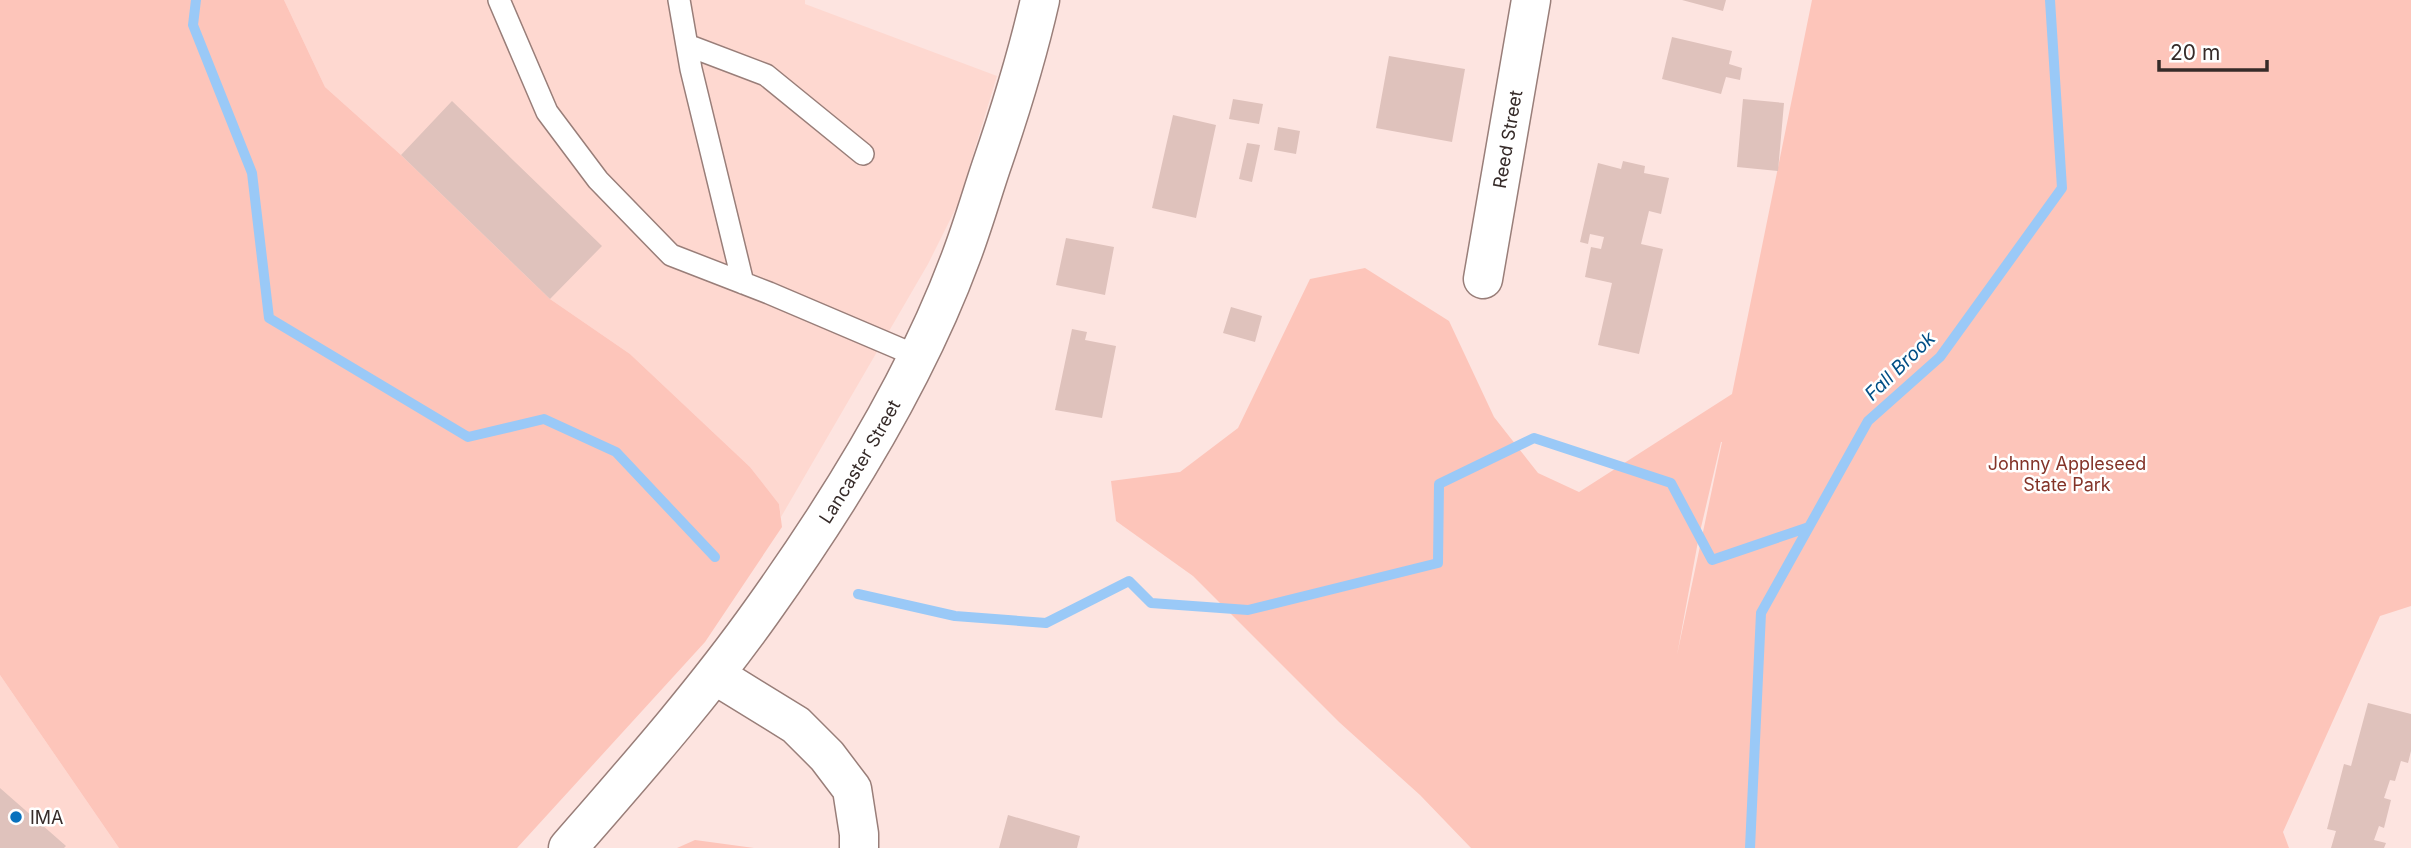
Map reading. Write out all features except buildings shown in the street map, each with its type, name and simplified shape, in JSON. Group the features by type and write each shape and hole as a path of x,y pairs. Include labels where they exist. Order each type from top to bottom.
{"main road":[{"name":"Lancaster Street","path":"568,848 715,675 763,610 852,475 918,356 960,259 1012,106 1040,0"},
{"name":"Reed Street","path":"1483,279 1531,0"},
{"path":"715,675 796,725 827,756 852,789 859,848"}],"lane":[{"path":"499,0 547,112 598,180 671,255 918,356"},
{"path":"680,0 714,169 743,283"},
{"path":"687,45 766,75 863,154"}],"shaded area":[{"path":"284,0 805,0 805,4 997,76 958,204 928,264 781,517 779,504 750,467 630,354 550,299 401,155 325,87"},
{"path":"0,675 119,848 0,848"}],"green space":[{"path":"0,0 284,0 325,87 401,155 550,299 630,354 750,467 779,504 782,527 705,642 517,848 119,848 0,675"},
{"name":"Johnny Appleseed State Park","path":"1812,0 2411,0 2411,606 2380,616 2283,832 2289,848 1471,848 1420,795 1339,722 1193,576 1116,521 1111,481 1180,472 1238,428 1310,279 1365,268 1449,321 1494,417 1538,473 1579,492 1732,394","holes":["1722,442 1677,655 1699,536"]},
{"path":"695,840 754,848 677,848"}],"waterway":[{"path":"196,0 193,25 252,173 269,318 468,437 544,419 616,452 715,557"},
{"name":"Fall Brook","path":"1750,848 1761,613 1868,421 1940,357 2062,188 2050,0"},
{"path":"858,594 955,616 1046,623 1129,581 1151,603 1248,610 1438,563 1439,484 1534,438 1671,483 1712,560 1809,527"}],"place":[{"name":"IMA","path":"16,817"}]}
